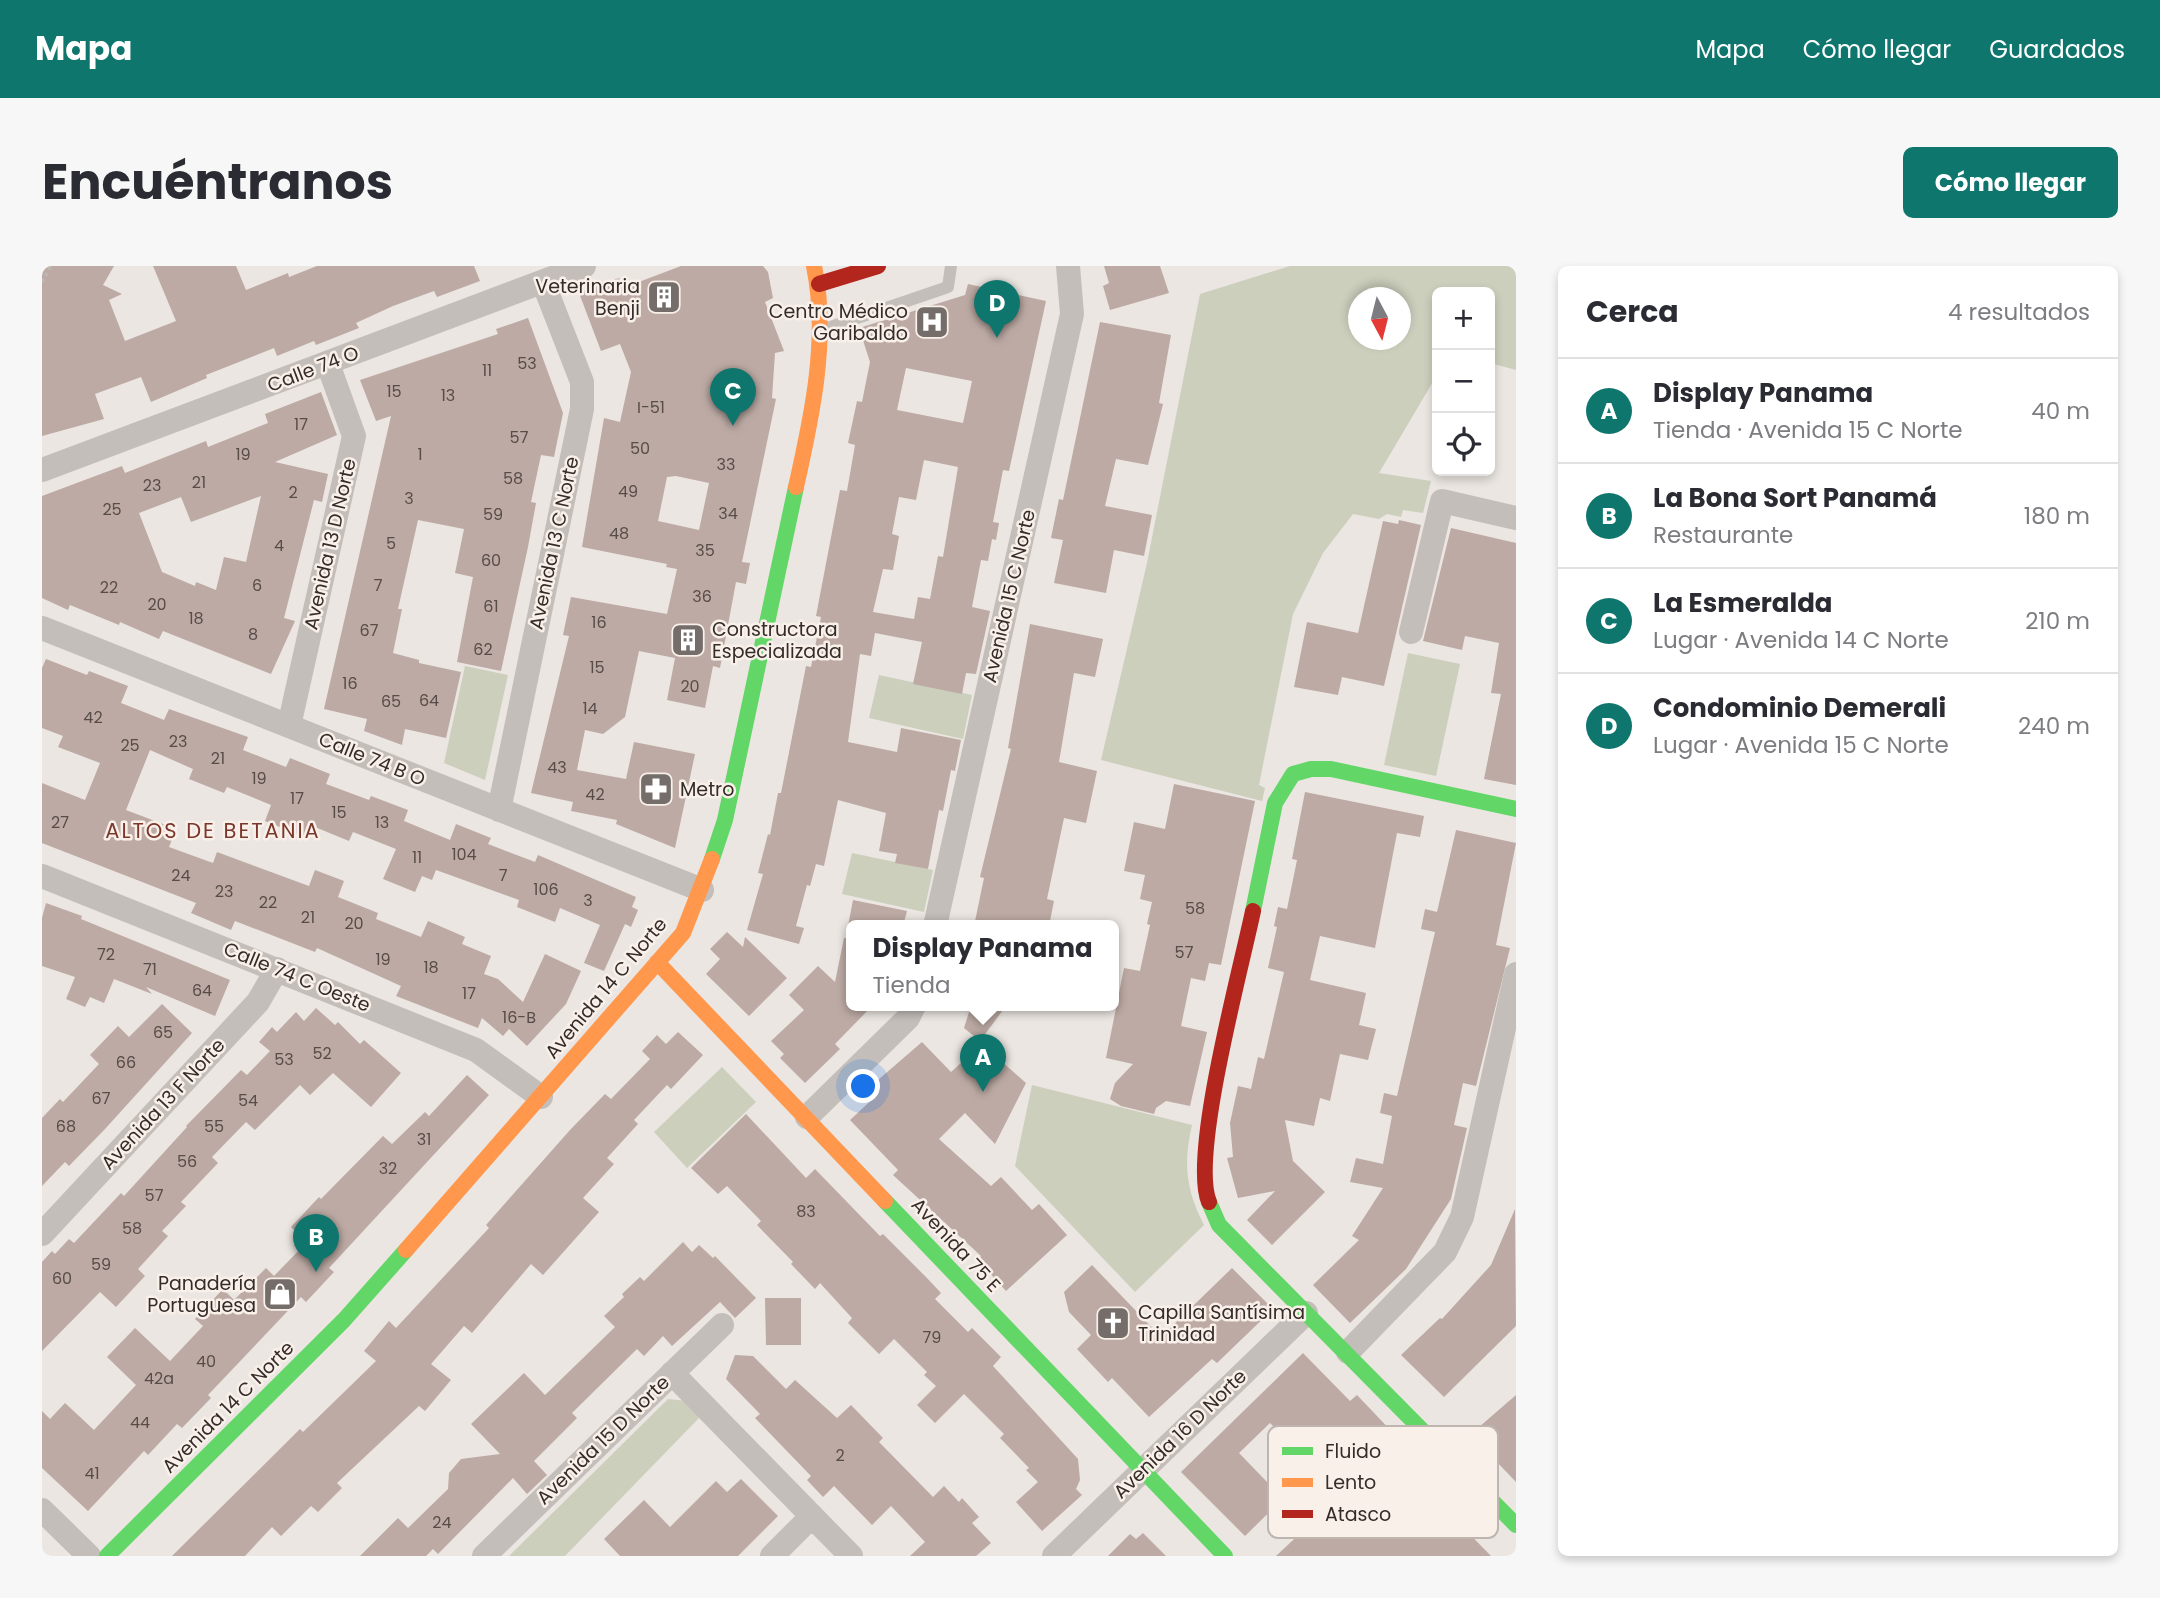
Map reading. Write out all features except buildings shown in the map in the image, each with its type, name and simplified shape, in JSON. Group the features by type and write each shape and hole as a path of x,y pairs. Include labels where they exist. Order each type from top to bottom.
{"street":[{"name":"Calle 74 O","path":"42,470 584,266"},
{"name":"Avenida 14 C Norte","path":"107,1556 344,1320 683,933 702,890 724,820 805,447 815,391 819,284 814,266"},
{"path":"819,284 878,266"},
{"name":"Avenida 15 C Norte","path":"936,920 1072,314 1068,266"},
{"name":"Avenida 13 C Norte","path":"499,810 582,409 582,382 543,282"},
{"name":"Avenida 13 D Norte","path":"289,726 354,436 328,364"},
{"path":"1411,632 1442,501 1516,518"},
{"name":"Calle 74 B O","path":"42,628 702,890"},
{"path":"1420,1426 1219,1225 1205,1192 1204,1146 1275,803 1293,774 1311,768 1331,769 1516,809"},
{"name":"Calle 74 C Oeste","path":"42,876 476,1051 541,1097"},
{"name":"Avenida 75 E","path":"657,962 1225,1556"},
{"name":"Avenida 13 F Norte","path":"42,1234 258,1002 277,969"},
{"path":"1348,1352 1445,1252 1462,1217 1516,974"},
{"path":"807,1117 908,1018 912,1011"},
{"name":"Avenida 16 D Norte","path":"1054,1556 1306,1313"},
{"name":"Avenida 15 D Norte","path":"484,1556 722,1325"},
{"path":"672,1373 851,1556"},
{"path":"1498,1506 1516,1525"},
{"path":"42,1510 89,1556"},
{"path":"772,1556 813,1516"}],"lane":[{"path":"817,332 948,287 951,266"}],"path":[{"path":"42,282 51,266"}],"green space":[{"path":"1290,266 1516,266 1516,370 1495,364 1495,287 1432,287 1432,383 1379,473 1431,481 1423,513 1403,510 1401,517 1387,514 1379,519 1353,514 1323,553 1293,614 1259,785 1265,788 1262,801 1101,760 1147,563 1200,294"},
{"path":"1408,653 1460,664 1436,776 1384,765"},
{"path":"465,666 508,675 485,780 444,763"},
{"path":"879,675 972,695 963,739 869,718"},
{"path":"852,853 933,870 924,912 842,894"},
{"path":"722,1067 756,1102 687,1168 654,1132"},
{"path":"1032,1085 1192,1125 1188,1176 1193,1200 1204,1225 1135,1292 1015,1166"},
{"path":"668,1399 687,1401 700,1417 565,1556 509,1556"}],"traffic: fast":[{"path":"712,859 725,820 796,487"},
{"path":"1253,911 1275,803 1293,774 1311,769 1331,769 1516,809"},
{"path":"885,1201 1225,1556"},
{"path":"1209,1202 1219,1225 1418,1426"},
{"path":"107,1556 344,1320 406,1250"},
{"path":"1498,1507 1516,1525"}],"traffic: slow":[{"path":"796,487 817,377 820,321 814,266"},
{"path":"406,1250 683,933 712,859"},
{"path":"657,962 885,1201"}],"traffic: jam":[{"path":"819,284 878,266"},
{"path":"1209,1202 1205,1179 1211,1105 1253,911"}],"place":[{"name":"Veterinaria Benji","path":"664,297"},
{"name":"Centro Médico Garibaldo","path":"932,322"},
{"name":"Condominio Demerali","path":"997,338"},
{"name":"La Esmeralda","path":"733,426"},
{"name":"Constructora Especializada","path":"688,640"},
{"name":"Metro","path":"656,789"},
{"name":"Display Panama","path":"983,1092"},
{"name":"La Bona Sort Panamá","path":"316,1272"},
{"name":"Panadería Portuguesa","path":"280,1294"},
{"name":"Capilla Santísima Trinidad","path":"1113,1323"}],"district":[{"name":"ALTOS DE BETANIA","path":"213,830"}]}
